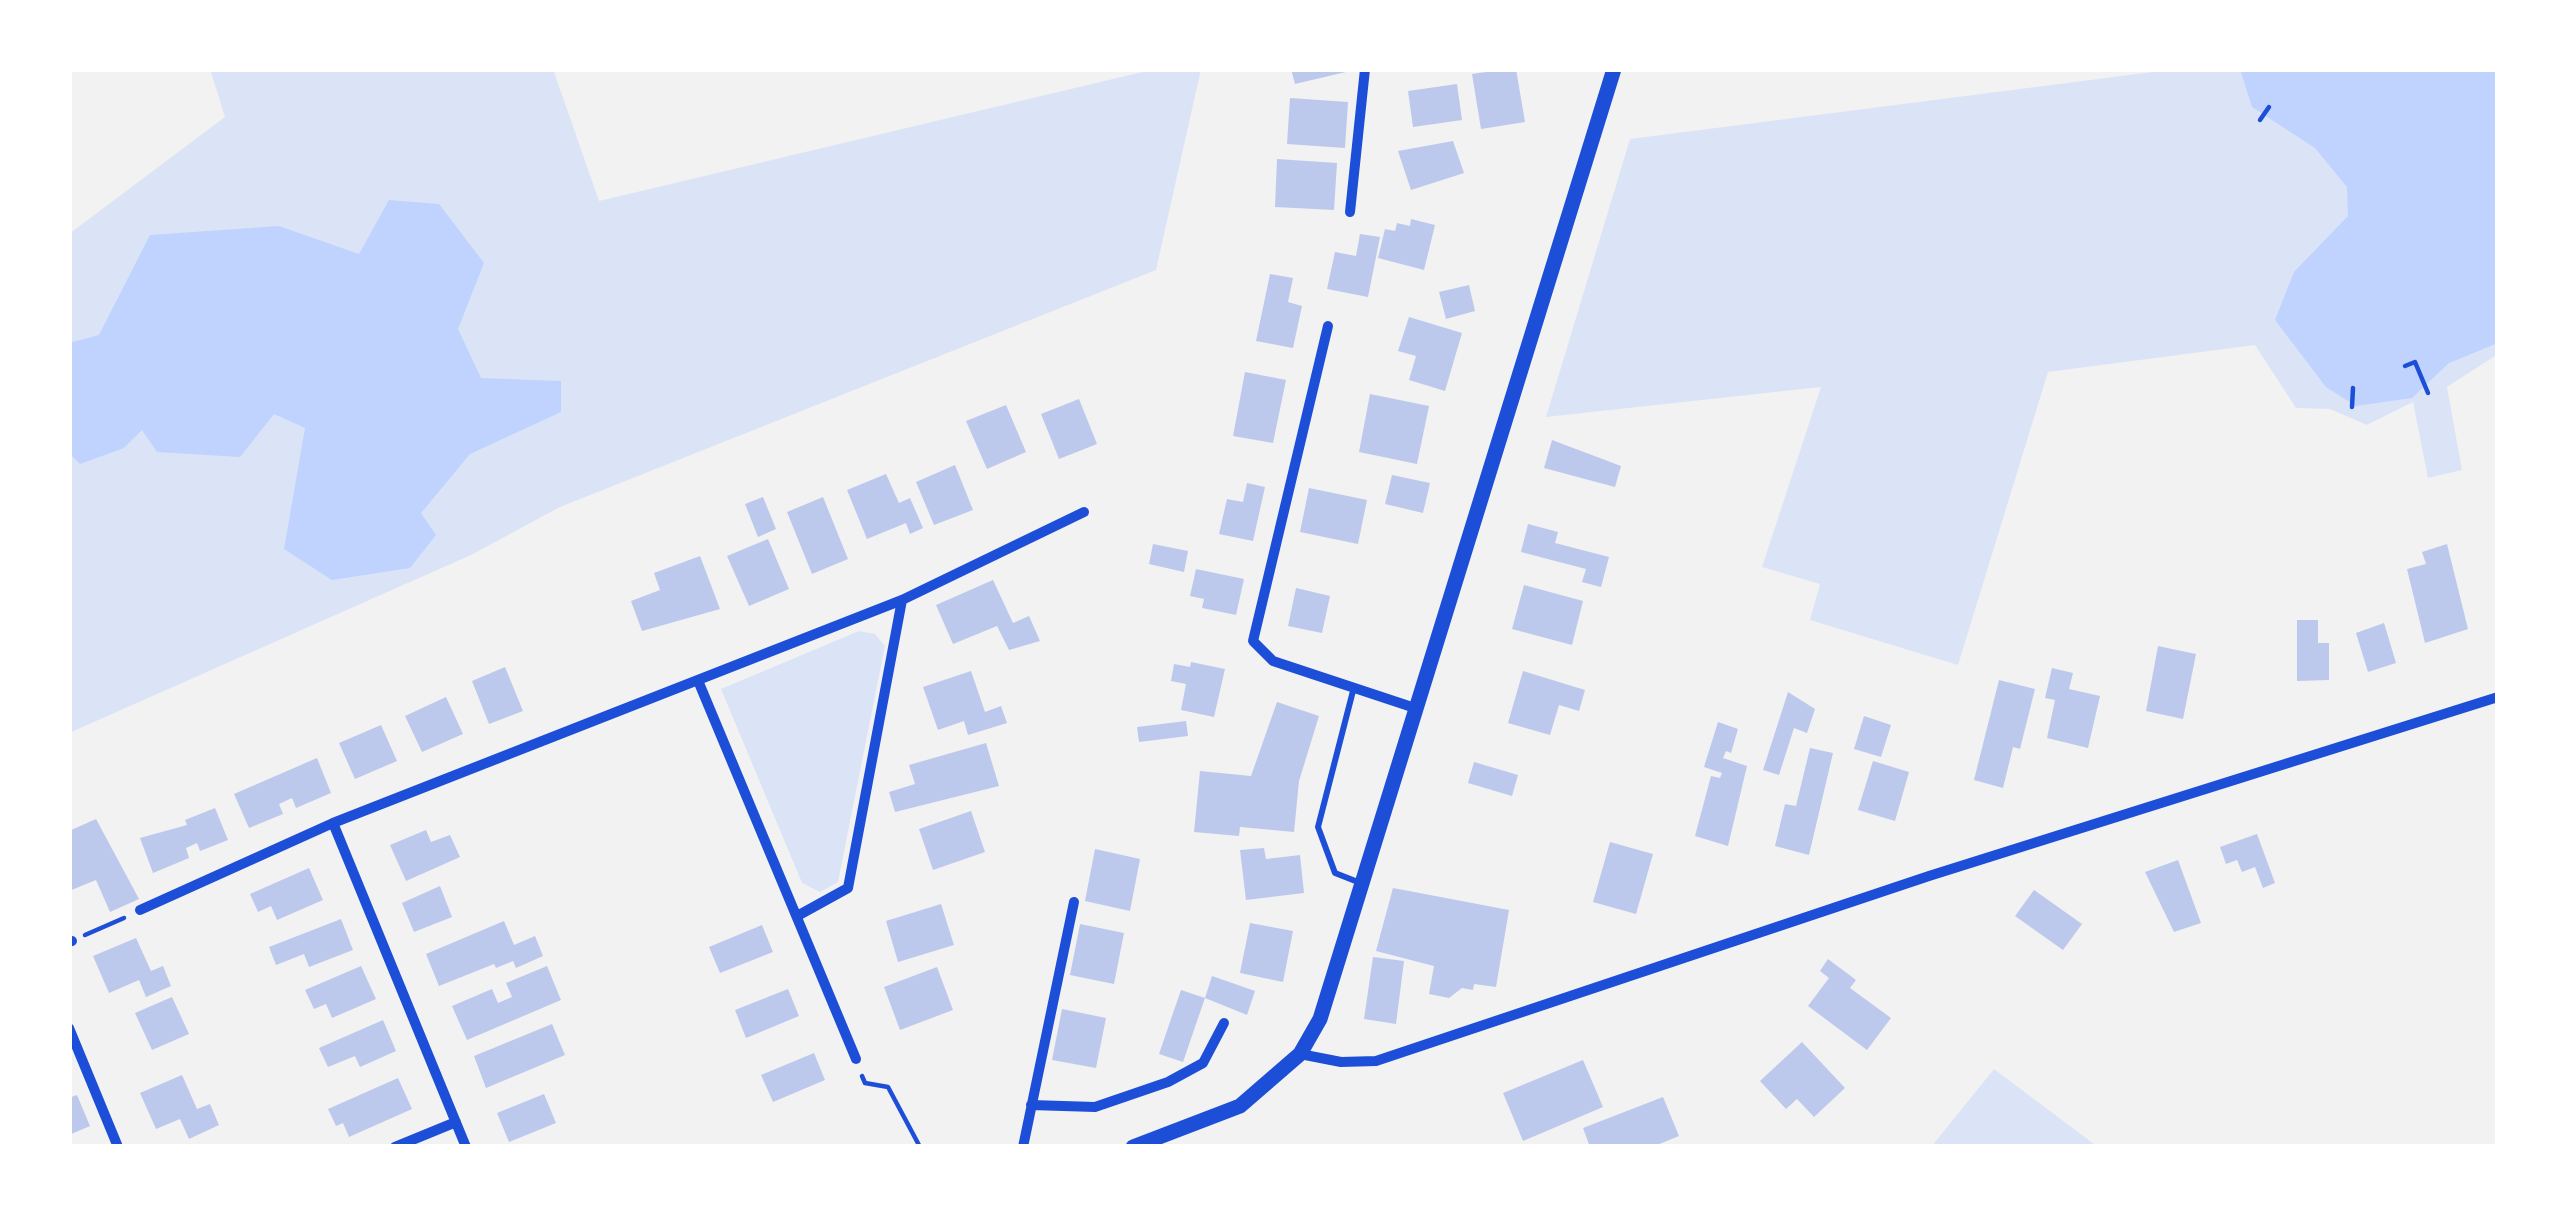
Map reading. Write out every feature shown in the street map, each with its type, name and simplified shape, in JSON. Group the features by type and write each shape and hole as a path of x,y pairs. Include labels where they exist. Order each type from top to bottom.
{"main road":[{"path":"1144,1145 1240,1106 1300,1054 1336,981 1614,69"}],"street":[{"path":"1350,212 1365,69"},
{"path":"1328,326 1253,641 1273,661 1418,709"},
{"path":"140,910 333,824 902,600 1084,512"},
{"path":"800,915 848,888 902,600"},
{"path":"699,683 800,915 856,1059"},
{"path":"1300,1054 1341,1063 1376,1061 1929,876 2498,697"},
{"path":"333,824 466,1147"},
{"path":"1023,1147 1074,902"},
{"path":"1031,1105 1096,1106 1168,1082 1204,1063 1224,1023"},
{"path":"69,1028 118,1147"},
{"path":"395,1147 456,1122"}],"lane":[{"path":"1354,688 1318,827 1335,873 1365,885"}],"path":[{"path":"2260,120 2269,107"},
{"path":"2405,366 2415,362 2428,393"},
{"path":"2352,407 2354,388"},
{"path":"71,942 140,910"},
{"path":"856,1059 865,1083 888,1087 920,1147"}],"shaded area":[{"path":"210,69 553,69 599,201 1155,69 1201,69 1156,270 560,507 471,555 69,733 69,234 225,117"},
{"path":"2176,69 2498,69 2498,354 2447,387 2462,470 2428,478 2413,402 2367,425 2330,409 2296,408 2255,345 2048,372 1958,665 1810,620 1820,584 1762,567 1821,387 1546,417 1630,139"},
{"path":"859,631 875,634 885,646 838,882 820,892 802,883 721,689"},
{"path":"1994,1069 2098,1147 1931,1147"}],"water":[{"path":"2240,69 2498,69 2498,343 2449,363 2412,398 2356,406 2326,387 2275,320 2294,272 2348,216 2347,187 2315,148 2252,107"},
{"path":"389,200 439,204 484,263 458,329 481,378 561,381 561,412 470,454 421,513 436,535 410,568 332,580 284,549 305,428 274,414 240,457 157,452 142,430 124,448 80,464 69,453 69,343 99,335 150,235 279,226 359,254"}],"building":[{"path":"1291,69 1350,69 1350,71 1295,84"},
{"path":"1516,69 1525,122 1481,129 1472,74"},
{"path":"1457,84 1462,120 1413,127 1408,91"},
{"path":"1290,98 1348,102 1345,148 1287,144"},
{"path":"1453,141 1464,173 1411,190 1398,151"},
{"path":"1277,159 1337,163 1334,210 1275,207"},
{"path":"1411,219 1435,225 1424,270 1378,258 1385,229 1395,231 1397,223 1410,226"},
{"path":"1360,234 1380,237 1368,297 1327,289 1335,252 1356,256"},
{"path":"1270,274 1293,278 1288,302 1302,306 1293,348 1256,341"},
{"path":"1469,285 1475,311 1446,319 1439,292"},
{"path":"1409,317 1462,333 1445,391 1409,380 1416,356 1398,351"},
{"path":"1245,372 1286,380 1273,443 1233,436"},
{"path":"1370,394 1429,406 1417,464 1359,452"},
{"path":"1079,399 1097,444 1059,459 1041,414"},
{"path":"1006,405 1026,452 987,469 966,421"},
{"path":"1552,440 1621,466 1615,487 1544,468"},
{"path":"955,465 973,510 934,525 916,482"},
{"path":"886,474 899,503 910,498 923,528 910,534 906,523 867,539 847,490"},
{"path":"1392,475 1430,483 1423,513 1385,504"},
{"path":"1247,483 1265,487 1253,541 1219,534 1227,499 1243,502"},
{"path":"1309,488 1367,500 1358,544 1300,532"},
{"path":"763,497 776,529 758,537 745,504"},
{"path":"823,497 848,559 812,574 787,512"},
{"path":"1528,524 1558,532 1555,543 1609,557 1601,587 1582,582 1586,569 1521,552"},
{"path":"768,539 789,589 749,606 727,556"},
{"path":"1153,544 1188,551 1184,572 1149,564"},
{"path":"2447,544 2468,629 2425,643 2407,569 2426,564 2422,552"},
{"path":"700,556 720,609 642,631 631,601 660,590 654,573"},
{"path":"1196,569 1244,579 1236,615 1202,608 1204,599 1190,596"},
{"path":"993,580 1013,623 1029,616 1040,641 1009,650 997,626 953,644 936,605"},
{"path":"1524,585 1583,601 1572,645 1512,629"},
{"path":"1296,588 1330,596 1322,633 1288,626"},
{"path":"2297,620 2318,620 2318,643 2329,643 2329,680 2297,681"},
{"path":"2384,623 2396,663 2368,672 2356,633"},
{"path":"2158,646 2196,654 2183,719 2146,711"},
{"path":"1191,662 1225,669 1214,717 1181,710 1186,684 1171,681 1174,664 1190,667"},
{"path":"505,667 523,711 489,724 472,681"},
{"path":"2052,668 2073,673 2069,689 2100,696 2088,748 2047,738 2055,700 2045,698"},
{"path":"971,671 985,712 1001,706 1007,723 968,735 964,721 938,730 923,687"},
{"path":"1523,671 1585,690 1579,711 1559,705 1550,735 1508,723"},
{"path":"1999,680 2035,689 2020,749 2013,747 2003,788 1974,780"},
{"path":"1788,692 1815,709 1807,733 1794,728 1779,775 1763,770"},
{"path":"446,697 463,734 422,752 405,716"},
{"path":"1277,702 1319,716 1299,781 1294,832 1240,827 1239,836 1194,832 1200,771 1251,776"},
{"path":"1864,716 1891,725 1881,757 1854,749"},
{"path":"1186,721 1188,736 1139,742 1137,727"},
{"path":"1718,722 1738,729 1731,753 1726,751 1723,758 1747,766 1728,846 1695,836 1711,776 1720,778 1722,773 1704,767"},
{"path":"381,725 397,761 355,779 339,743"},
{"path":"986,743 999,786 895,812 889,792 915,784 909,765"},
{"path":"1810,748 1833,753 1809,855 1775,846 1785,804 1796,806"},
{"path":"317,758 331,793 296,808 292,798 279,804 283,814 249,828 234,794"},
{"path":"1873,761 1909,772 1895,821 1858,810"},
{"path":"1474,762 1518,775 1512,796 1468,783"},
{"path":"215,808 228,840 200,851 197,843 186,848 189,858 153,873 140,838 187,825 185,820"},
{"path":"971,811 985,852 933,870 919,829"},
{"path":"96,819 139,899 110,912 96,880 69,891 69,831"},
{"path":"426,830 431,842 450,835 460,857 406,881 390,845"},
{"path":"2257,834 2275,883 2263,888 2255,867 2242,872 2237,860 2226,864 2220,847"},
{"path":"1610,842 1653,854 1636,914 1593,902"},
{"path":"1264,848 1266,859 1300,855 1304,893 1246,900 1240,850"},
{"path":"1095,849 1140,859 1130,911 1085,901"},
{"path":"2178,860 2201,923 2174,932 2145,872"},
{"path":"309,868 323,900 277,920 271,906 258,912 250,894"},
{"path":"440,886 452,917 414,932 402,903"},
{"path":"1393,888 1509,910 1496,987 1474,984 1473,990 1462,988 1449,998 1429,994 1434,966 1376,951"},
{"path":"2034,890 2082,924 2063,950 2015,916"},
{"path":"941,904 954,945 898,962 886,921"},
{"path":"341,919 353,950 309,967 304,954 276,965 269,947"},
{"path":"504,921 514,945 535,936 543,956 516,968 513,961 496,968 494,964 439,986 426,954"},
{"path":"1250,923 1293,931 1283,982 1240,973"},
{"path":"1080,924 1124,933 1114,984 1070,975"},
{"path":"762,925 773,952 720,973 709,947"},
{"path":"136,938 151,971 163,966 171,986 146,997 139,980 109,993 93,956"},
{"path":"1373,957 1404,961 1396,1024 1364,1019"},
{"path":"1828,959 1856,980 1850,988 1891,1018 1867,1050 1808,1006 1829,978 1820,971"},
{"path":"361,966 376,999 332,1018 326,1004 314,1009 305,990"},
{"path":"547,966 561,1000 467,1040 452,1006 492,989 498,1003 512,997 506,983"},
{"path":"937,967 953,1010 900,1030 884,987"},
{"path":"1212,976 1255,991 1247,1015 1205,998"},
{"path":"788,989 799,1016 746,1038 735,1010"},
{"path":"1181,990 1205,998 1183,1062 1159,1054"},
{"path":"172,997 189,1034 152,1050 135,1013"},
{"path":"1062,1009 1106,1018 1096,1068 1052,1060"},
{"path":"383,1020 396,1051 360,1067 355,1056 328,1067 319,1048"},
{"path":"552,1024 565,1055 486,1088 474,1056"},
{"path":"1802,1042 1845,1088 1814,1117 1797,1099 1786,1109 1760,1081"},
{"path":"814,1053 825,1080 773,1102 761,1075"},
{"path":"1583,1060 1603,1107 1523,1141 1503,1093"},
{"path":"182,1075 197,1109 210,1104 219,1125 189,1139 180,1119 156,1129 140,1093"},
{"path":"398,1078 412,1109 349,1137 343,1123 336,1126 328,1109"},
{"path":"544,1094 556,1123 509,1142 497,1113"},
{"path":"77,1095 90,1126 69,1135 69,1098"},
{"path":"1663,1097 1679,1136 1652,1147 1590,1147 1583,1128"}]}
